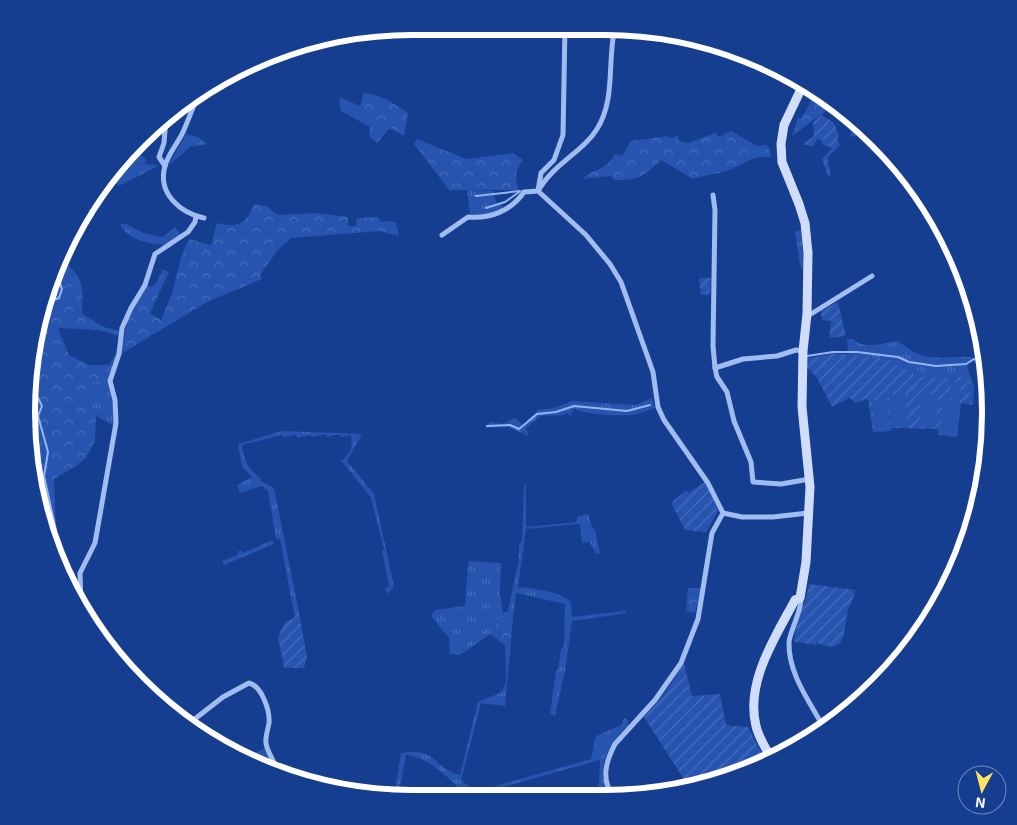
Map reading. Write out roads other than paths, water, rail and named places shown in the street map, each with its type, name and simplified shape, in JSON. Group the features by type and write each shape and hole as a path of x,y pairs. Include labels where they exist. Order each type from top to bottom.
{"street":[{"path":"538,191 541,173 554,160 563,135 565,35"},
{"path":"538,191 550,173 597,130 604,112 610,85 610,46 613,35"},
{"path":"800,91 784,125 781,153 806,230 807,314 802,350 803,425 810,480 806,562 800,598 802,602 790,639 791,658 798,682 820,722"},
{"path":"194,105 165,166 165,182 174,204 196,216 204,218"},
{"path":"165,128 164,143 159,157 165,166"},
{"path":"442,235 468,217 480,219 493,215 514,204 524,192 538,191 586,235 610,264 621,282 653,372 658,408 664,420 708,483 723,513"},
{"path":"713,195 715,210 713,346 717,376 726,392 734,421 752,462 754,482 781,484 810,480"},
{"path":"81,591 80,573 95,543 116,423 115,400 110,380 119,354 122,328 145,285 155,254 188,232 195,222 196,216"},
{"path":"807,314 811,314 872,276"},
{"path":"715,368 743,359 777,356 802,350"},
{"path":"723,513 742,517 774,517 808,513"},
{"path":"609,790 604,775 609,755 615,744 670,682 681,663 698,619 712,533 723,513"},
{"path":"767,753 761,742 756,725 755,693 760,674 771,648 795,600 800,598"},
{"path":"194,720 223,697 249,683 254,685 262,695 269,717 266,745 275,764"}],"waterway":[{"path":"476,196 520,191"},
{"path":"486,208 505,202 519,192"},
{"path":"52,301 59,298 62,289 59,280"},
{"path":"807,356 833,352 857,352 898,357 909,362 936,366 966,364 974,359 978,360"},
{"path":"36,394 42,406 38,416 48,452 44,476 56,537"},
{"path":"487,426 510,425 519,429 537,414 556,412 574,406 627,411 650,405"}]}
